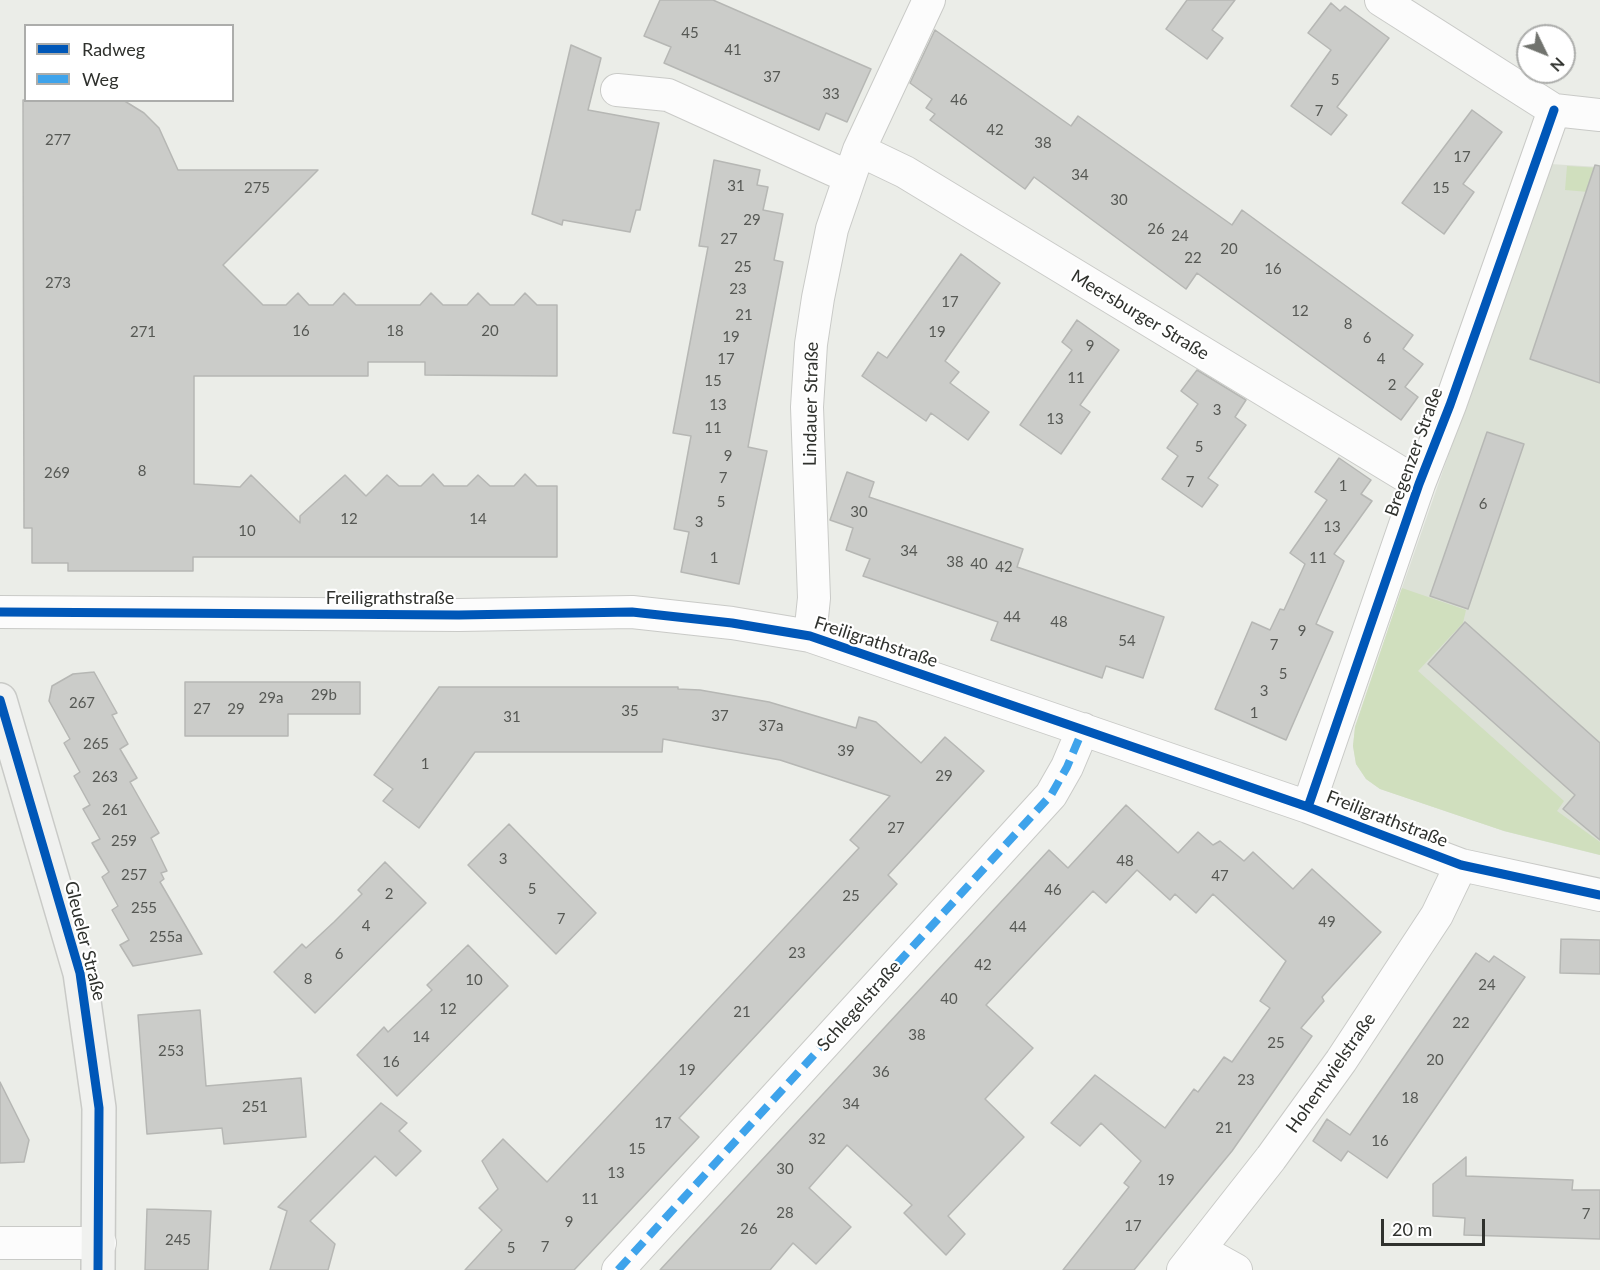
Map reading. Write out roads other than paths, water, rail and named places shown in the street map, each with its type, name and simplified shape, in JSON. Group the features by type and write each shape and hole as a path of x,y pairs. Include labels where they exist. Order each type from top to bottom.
{"main road":[{"name":"Gleueler Straße","path":"0,700 80,974 99,1108 99,1256"}],"street":[{"name":"Lindauer Straße","path":"810,636 814,598 807,407 811,344 832,229 854,163 929,0"},
{"path":"1381,0 1554,110 1600,115"},
{"path":"617,90 668,95 854,163"},
{"name":"Bregenzer Straße","path":"1308,807 1419,484 1450,405 1554,110"},
{"name":"Meersburger Straße","path":"854,163 905,172 1419,484"},
{"name":"Freiligrathstraße","path":"0,612 459,615 632,612 732,623 810,636 1308,807 1461,864 1600,895"},
{"name":"Schlegelstraße","path":"618,1270 1051,795 1067,767 1083,729"},
{"name":"Hohentwielstraße","path":"1191,1260 1341,1061 1437,915 1461,864"},
{"path":"0,1243 99,1256"},
{"path":"1191,1260 1236,1270"}]}
